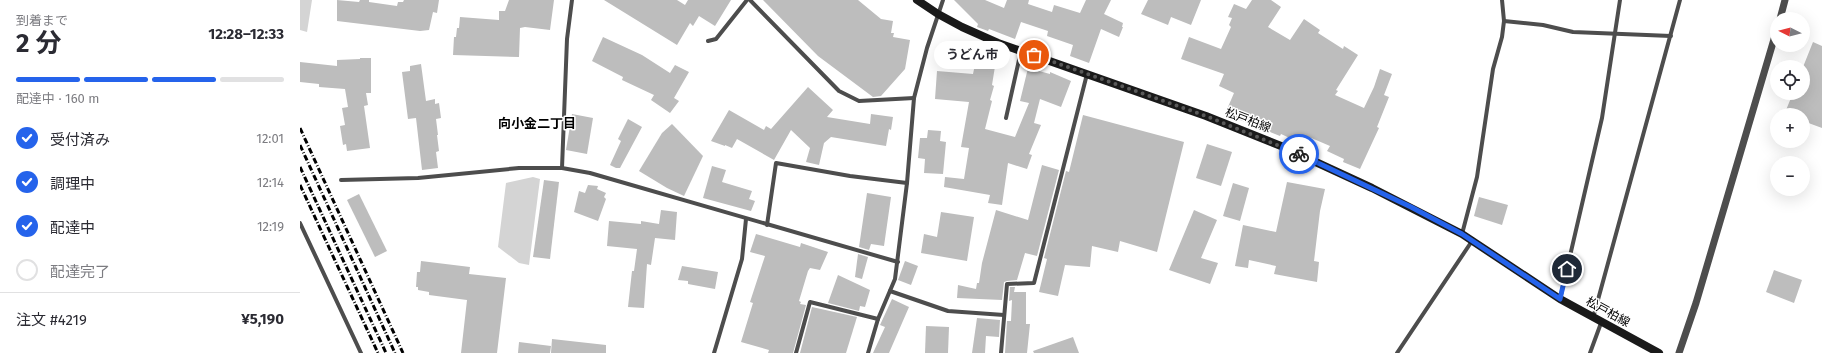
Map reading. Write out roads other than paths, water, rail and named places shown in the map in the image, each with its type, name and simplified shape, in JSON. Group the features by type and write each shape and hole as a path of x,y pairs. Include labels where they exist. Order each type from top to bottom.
{"main road":[{"name":"松戸柏線","path":"918,0 938,14 962,27 1021,51 1206,116 1281,146 1411,207 1462,234 1560,299 1659,353"}],"street":[{"path":"562,168 568,39 572,0"},
{"path":"708,41 716,39 748,0 839,91 859,101 914,98"},
{"path":"868,353 878,319 895,279 907,183 914,98 943,0"},
{"path":"1462,234 1476,177 1493,69 1502,37 1504,21 1502,0"},
{"path":"1560,299 1602,118 1620,0"},
{"path":"1593,318 1672,36 1680,0"},
{"path":"1782,12 1785,0"},
{"path":"1504,21 1543,25 1573,32 1672,36"},
{"path":"1006,118 1021,51"},
{"path":"1679,353 1696,303 1770,52"},
{"path":"1001,353 1008,284 1034,282 1087,74"},
{"path":"767,225 776,163 850,176 907,183"},
{"path":"341,180 418,178 519,168 562,168 590,173 898,262"},
{"path":"714,353 742,259 746,219"},
{"path":"300,223 361,353"},
{"path":"1398,353 1472,241"},
{"path":"890,291 948,311 1004,315"},
{"path":"796,353 810,302 878,319"},
{"path":"1590,353 1601,322"}],"railway":[{"path":"300,128 403,353"},
{"path":"300,145 395,353"},
{"path":"300,167 386,353"},
{"path":"300,185 378,353"}],"place":[{"name":"うどん市","path":"1034,55"}],"district":[{"name":"向小金二丁目","path":"537,123"}]}
